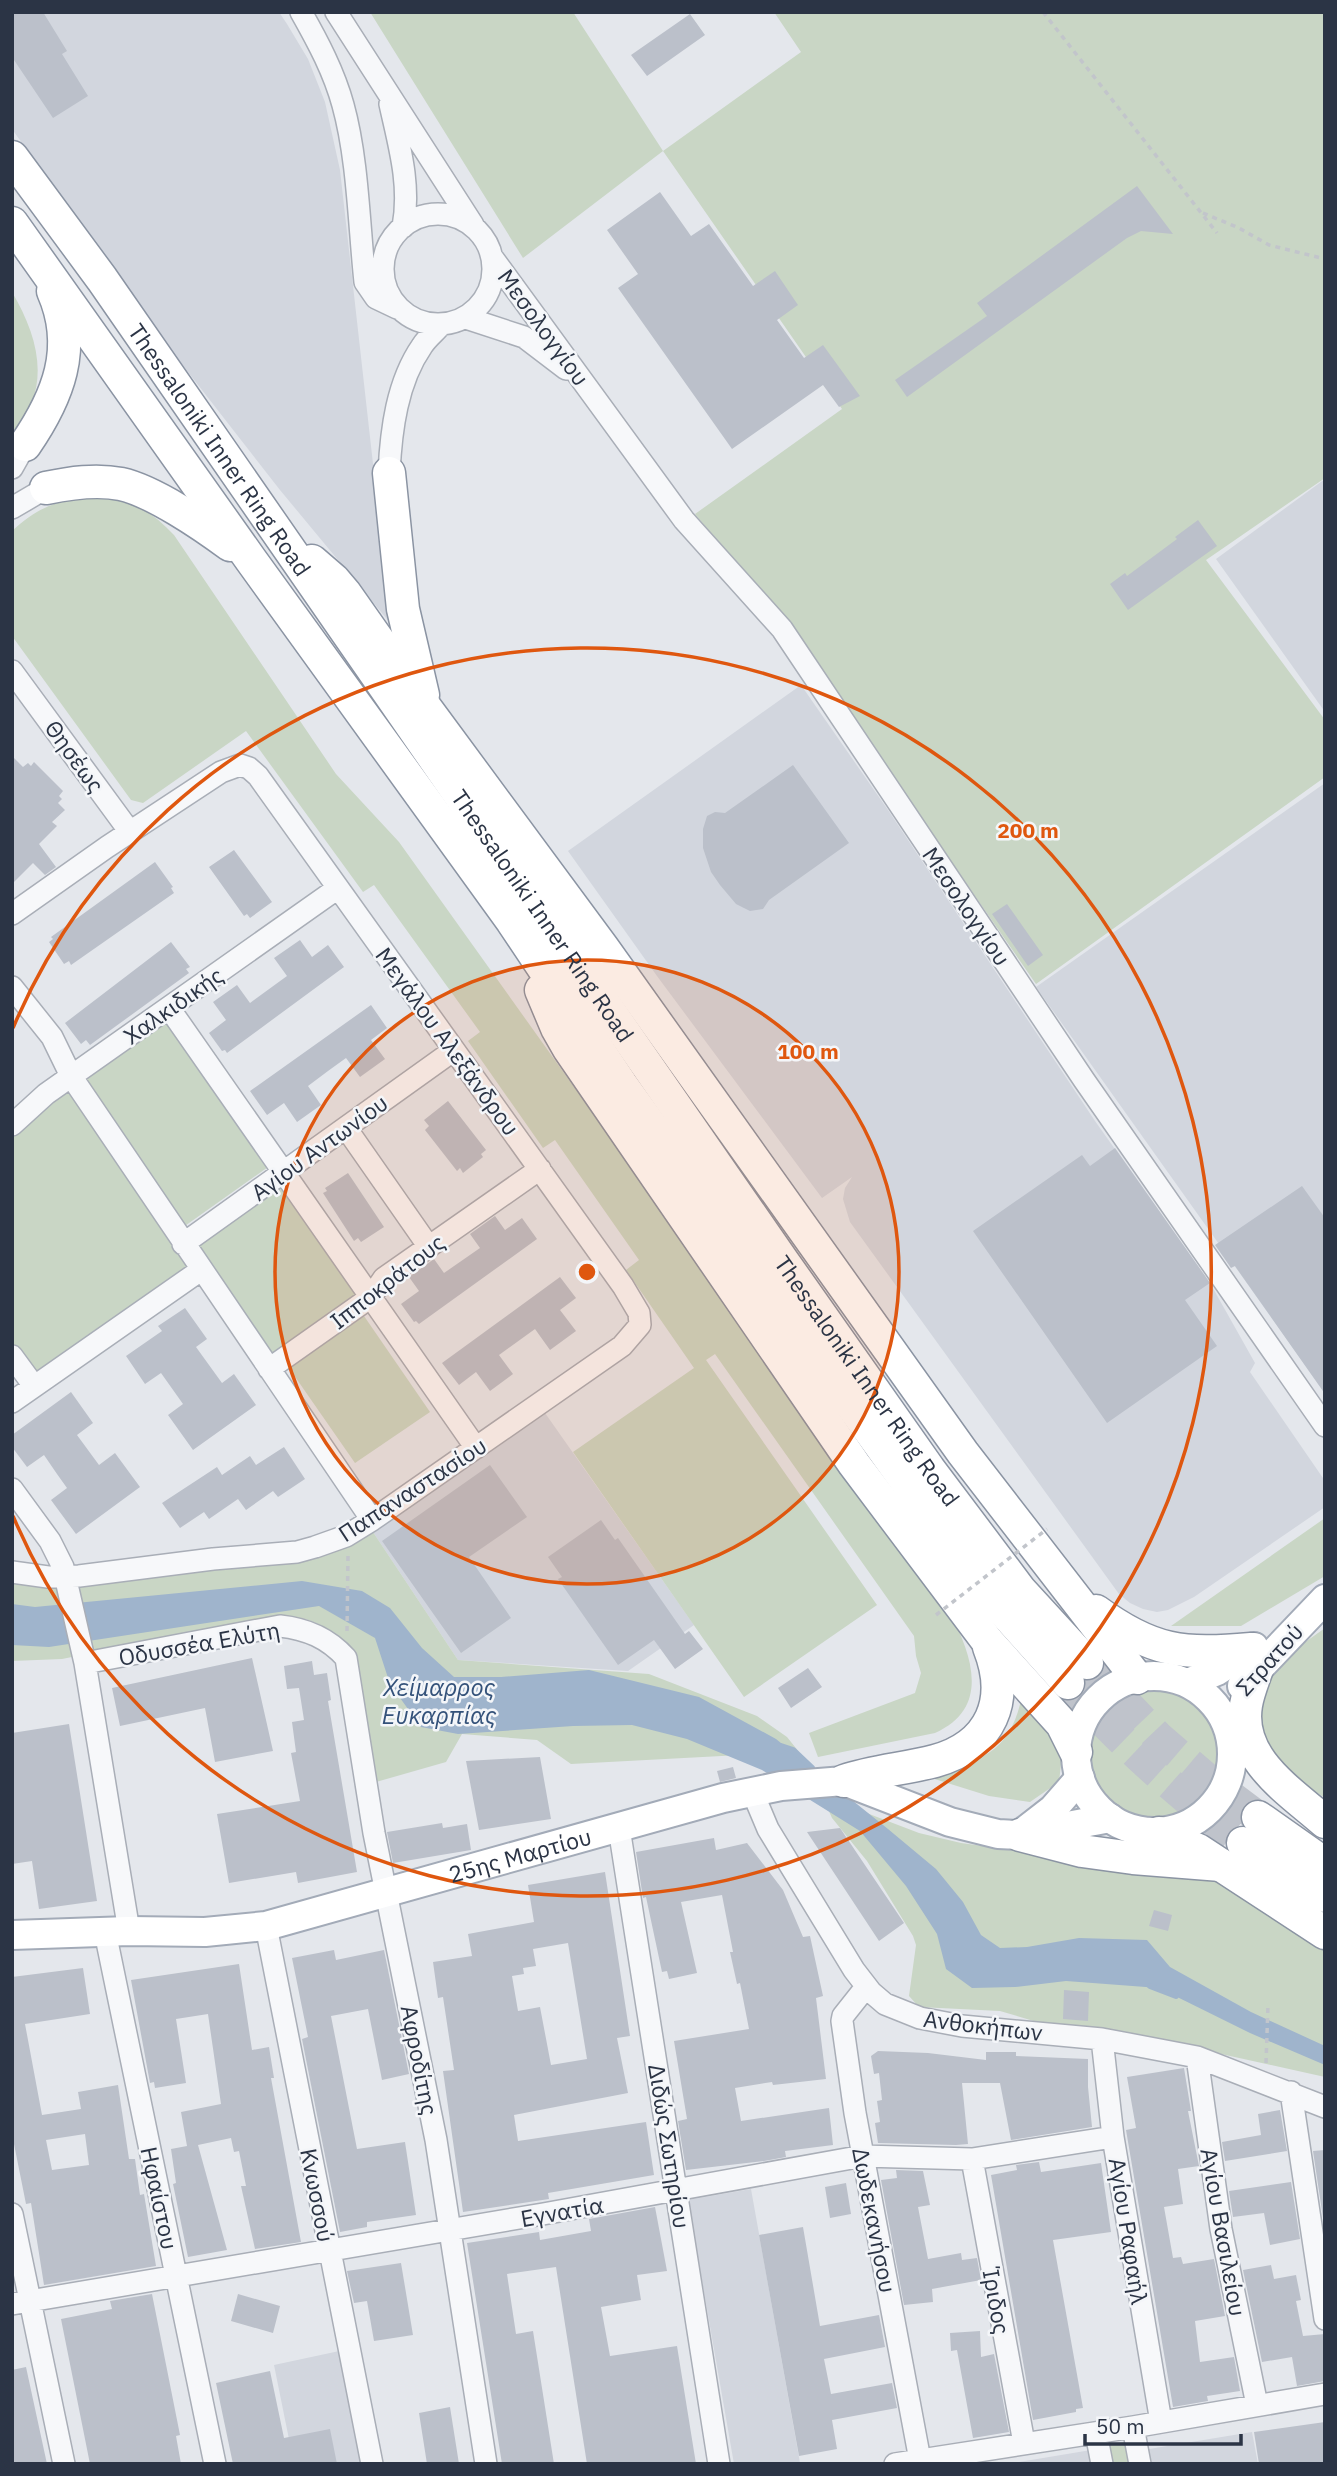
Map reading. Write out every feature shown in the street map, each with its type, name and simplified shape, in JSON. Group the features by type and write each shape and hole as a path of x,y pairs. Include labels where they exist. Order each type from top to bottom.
{"highway":[{"name":"Thessaloniki Inner Ring Road","path":"12,157 102,279 271,526 922,1458 1020,1590 1077,1673 982,1587 629,1096 512,921 12,223"},
{"path":"17,457 54,399 61,376 63,327 59,305 43,267"},
{"path":"389,473 403,608 425,707"},
{"path":"46,488 93,482 122,484 134,488 202,524 251,560"},
{"path":"271,526 334,580 611,959 970,1463 1137,1678"},
{"path":"512,921 557,1028 569,1049 831,1430 988,1642 1062,1724 1078,1765"},
{"path":"1072,1594 1119,1628 1152,1644 1175,1651 1254,1659 1245,1707 1248,1744 1270,1774 1325,1823"},
{"path":"844,1781 943,1758 966,1747 988,1727 998,1703 999,1687 995,1661 988,1642"},
{"path":"1233,1759 1270,1795 1300,1814 1325,1823"},
{"path":"1325,1864 1251,1830 1325,1896"},
{"path":"1159,1833 1198,1850 1325,1933"},
{"path":"1020,1835 1082,1850 1133,1858 1221,1865"}],"main road":[{"name":"Στρατού","path":"1228,1727 1232,1699 1254,1659 1325,1598"},
{"name":"Στρατού","path":"1188,1683 1254,1659"},
{"path":"1163,1676 1188,1683 1208,1697 1228,1727 1233,1759 1228,1781 1210,1810 1192,1823 1159,1833 1133,1830 1110,1818 1091,1800 1078,1765 1081,1727 1094,1704 1113,1687 1137,1678 1163,1676"},
{"path":"1020,1835 1053,1809 1078,1765"},
{"name":"25ης Μαρτίου","path":"12,1935 205,1932 266,1926 752,1791 782,1786 844,1781 961,1826 991,1833 1020,1835 1110,1818"}],"street":[{"path":"301,12 330,69 343,105 353,168 365,282 376,298 418,321 441,325 466,318 480,307 489,292 494,275 486,240 474,227 336,12"},
{"path":"387,92 406,188 407,206 403,227"},
{"path":"399,309 387,289 383,267 386,251 403,227 416,219 445,214 458,216 474,227"},
{"name":"Μεσολογγίου","path":"492,257 684,520 782,629 1092,1092 1325,1426"},
{"name":"Μεσολογγίου","path":"466,318 524,337 560,364 596,397"},
{"path":"389,473 391,438 398,398 422,346 441,325"},
{"path":"12,495 46,488"},
{"path":"12,508 46,488"},
{"name":"Θησέως","path":"15,673 130,832"},
{"name":"Μεγάλου Αλεξάνδρου","path":"130,832 236,765 244,766 257,776 540,1169 632,1301 639,1313 640,1325"},
{"path":"12,914 130,832"},
{"name":"Χαλκιδικής","path":"12,1125 46,1094 338,888"},
{"path":"12,986 52,1037 71,1076 372,1520"},
{"path":"169,1008 476,1448"},
{"name":"Αγίου Αντωνίου","path":"183,1244 454,1050"},
{"path":"346,1128 429,1247"},
{"name":"Ιπποκράτους","path":"269,1369 371,1297 384,1278 540,1169"},
{"path":"12,1402 201,1270"},
{"name":"Παπαναστασίου","path":"12,1572 36,1576 65,1576 297,1552 346,1536 622,1346 640,1325"},
{"path":"12,1356 34,1386"},
{"name":"Ηφαίστου","path":"12,1489 58,1553 84,1659 117,1932 176,2276 215,2464"},
{"name":"Οδυσσέα Ελύτη","path":"84,1659 280,1626 302,1628 333,1643 346,1658"},
{"name":"Αφροδίτης","path":"346,1658 374,1833 419,2052 450,2230 486,2464"},
{"name":"Ανθοκήπων","path":"752,1791 768,1829 866,1987 894,2009 940,2022 1102,2039 1197,2057 1325,2107"},
{"name":"Διδώς Σωτηρίου","path":"620,1828 719,2464"},
{"name":"Κνωσσού","path":"266,1926 372,2464"},
{"name":"Δωδεκανήσου","path":"866,1987 842,2021 863,2156 920,2460"},
{"name":"Αγίου Ραφαήλ","path":"1102,2039 1113,2137 1161,2422"},
{"name":"Αγίου Βασιλείου","path":"1197,2057 1221,2228 1257,2406"},
{"path":"1291,2092 1325,2319"},
{"name":"Εγνατία","path":"21,2303 863,2156 972,2159 1113,2137"},
{"name":"Ίριδος","path":"972,2159 1024,2444"},
{"path":"12,2214 21,2303 64,2464"},
{"path":"895,2464 1325,2394"},
{"path":"1133,2427 1140,2464"},
{"path":"1096,2432 1102,2464"}],"path":[{"path":"1043,12 1217,233"},
{"path":"1202,213 1239,228 1269,245 1325,259"},
{"path":"936,1615 1047,1529"},
{"path":"346,1658 348,1577"},
{"path":"1268,2005 1268,2043"}],"shaded area":[{"path":"12,12 279,12 287,24 308,59 325,102 340,170 391,624 280,490 156,331 12,129"},
{"path":"1325,479 1325,712 1216,559"},
{"path":"801,685 888,810 1095,1121 1210,1283 1255,1363 1250,1372 1325,1481 1325,1507 1194,1597 1168,1610 1157,1612 1143,1609 1119,1594 850,1222 843,1199 845,1188 852,1177 822,1198 568,851"},
{"path":"1325,783 1325,1393 1036,987"},
{"path":"545,1413 694,1625 628,1671 458,1660 373,1532"},
{"path":"751,2189 800,2463 797,2464 734,2464 688,2200"},
{"path":"344,2350 365,2464 294,2464 274,2365"},
{"path":"1252,2432 1258,2464 1146,2464 1143,2450"},
{"path":"1097,2449 1100,2464 1007,2464"}],"green space":[{"path":"370,12 573,12 663,151 523,258"},
{"path":"774,12 1325,12 1325,478 1206,560 1325,720 1325,777 1036,984 785,622 695,514 842,409 663,151 801,52"},
{"path":"12,292 29,328 38,364 33,400 25,418 12,435"},
{"path":"111,496 146,511 174,535 336,774 399,842 950,1613 965,1646 972,1679 964,1710 953,1722 935,1733 818,1757 809,1733 915,1693 921,1673 914,1636 715,1354 706,1360 877,1605 744,1697 573,1452 694,1368 626,1270 639,1260 555,1140 543,1148 468,1041 480,1032 374,885 363,892 246,731 143,803 131,800 12,636 12,531 35,513 58,503"},
{"path":"168,1018 271,1165 182,1228 79,1081"},
{"path":"71,1076 201,1270 34,1386 12,1356 12,1125"},
{"path":"283,1180 363,1293 271,1358 194,1244"},
{"path":"364,1316 430,1412 355,1463 289,1368"},
{"path":"1325,1518 1325,1576 1241,1626 1171,1626"},
{"path":"373,1532 458,1660 649,1674 757,1716 787,1737 799,1752 571,1764 537,1740 462,1734 446,1762 376,1782 354,1653 312,1621 291,1617 258,1619 62,1659 12,1661 12,1580"},
{"path":"1325,1628 1325,1798 1287,1773 1255,1739 1269,1668"},
{"path":"1154,1688 1179,1693 1201,1707 1215,1729 1220,1754 1215,1779 1201,1801 1179,1815 1154,1820 1129,1815 1107,1801 1093,1779 1088,1754 1093,1729 1107,1707 1129,1693"},
{"path":"1022,1696 1064,1738 1059,1782 1030,1802 989,1796 925,1776 976,1760 1000,1744 1016,1717"},
{"path":"828,1809 864,1812 919,1833 961,1843 1185,1873 1216,1880 1325,1948 1325,2077 1108,2029 1047,2025 1000,2011 919,2007 909,1996 916,1945 913,1936 867,1861 832,1818"},
{"path":"1141,2439 1146,2464 1100,2464 1097,2447"}],"water":[{"name":"Χείμαρρος Ευκαρπίας","path":"302,1581 362,1591 390,1608 422,1648 454,1677 501,1677 589,1670 699,1697 776,1739 936,1869 963,1902 981,1935 1000,1948 1027,1947 1079,1938 1147,1940 1170,1967 1251,2012 1325,2046 1325,2065 1250,2033 1159,1988 1066,1981 1015,1987 972,1988 946,1969 937,1934 906,1886 860,1831 762,1770 687,1739 632,1725 458,1734 421,1727 390,1684 375,1638 319,1606 49,1647 12,1645 12,1604 35,1607"}],"building":[{"path":"12,12 43,12 67,51 62,54 88,96 53,118 12,57"},
{"path":"690,14 705,35 647,76 631,55"},
{"path":"1137,186 1173,234 1141,231 1127,238 907,397 895,380 987,316 977,303"},
{"path":"660,192 691,236 709,224 753,286 775,271 798,305 777,320 804,358 823,345 860,396 839,407 823,385 732,449 618,288 638,274 607,230"},
{"path":"1198,520 1217,546 1128,610 1110,584 1125,573 1127,576"},
{"path":"12,756 23,767 28,763 31,766 34,762 63,791 59,796 62,799 58,803 65,810 52,822 57,826 39,844 56,867 45,875 33,863 12,884"},
{"path":"793,765 849,843 769,900 763,909 750,911 736,904 711,872 703,848 703,829 707,816 715,812 725,813"},
{"path":"234,850 272,902 250,918 247,914 244,916 209,867"},
{"path":"155,862 173,887 171,888 174,893 71,965 69,961 64,964 49,942 53,939 51,937"},
{"path":"1007,904 1043,955 1028,966 992,914"},
{"path":"300,940 312,957 328,945 344,967 227,1053 222,1051 209,1033 226,1020 213,1002 237,985 250,1003 287,976 274,958"},
{"path":"171,942 190,967 186,969 189,973 90,1045 86,1040 81,1044 65,1023"},
{"path":"371,1005 387,1028 371,1040 385,1059 360,1077 346,1058 308,1086 321,1105 297,1122 284,1103 267,1115 250,1091"},
{"path":"448,1101 486,1150 481,1154 483,1157 463,1173 460,1168 457,1171 425,1130 429,1126 424,1120"},
{"path":"1115,1148 1210,1283 1185,1300 1217,1346 1107,1423 973,1231 1082,1155 1090,1166"},
{"path":"348,1173 384,1227 361,1242 358,1238 354,1241 323,1193 327,1191 325,1188"},
{"path":"1302,1186 1325,1218 1325,1394 1235,1266 1231,1268 1215,1245"},
{"path":"495,1216 505,1230 522,1218 537,1239 419,1324 414,1322 401,1304 419,1291 409,1277 434,1259 444,1273 480,1248 470,1234"},
{"path":"560,1277 576,1298 560,1310 576,1331 550,1350 535,1329 499,1355 513,1374 490,1391 476,1372 459,1385 442,1363"},
{"path":"185,1308 207,1339 196,1347 222,1383 234,1374 256,1405 193,1450 168,1415 183,1404 161,1373 145,1384 126,1356 162,1331 158,1326"},
{"path":"71,1392 93,1423 77,1435 99,1465 115,1453 140,1487 76,1534 51,1500 67,1488 44,1455 27,1467 12,1447 12,1435"},
{"path":"284,1447 305,1479 278,1497 273,1491 246,1510 238,1499 209,1519 204,1512 180,1528 162,1503 217,1467 222,1475 250,1456 256,1465"},
{"path":"490,1465 527,1517 469,1557 511,1618 461,1653 382,1541"},
{"path":"601,1520 615,1540 618,1538 685,1634 689,1631 703,1649 675,1669 654,1640 618,1665 558,1579 562,1577 548,1557"},
{"path":"252,1658 273,1751 215,1762 205,1708 120,1726 112,1688"},
{"path":"312,1661 314,1675 327,1673 331,1700 328,1701 357,1872 298,1883 296,1872 229,1883 217,1814 300,1801 291,1753 296,1752 292,1722 304,1720 299,1688 287,1689 284,1666"},
{"path":"808,1668 822,1687 791,1708 778,1688"},
{"path":"69,1724 97,1901 39,1909 32,1861 12,1864 12,1733"},
{"path":"540,1757 551,1819 479,1830 466,1761"},
{"path":"733,1767 736,1778 720,1782 717,1771"},
{"path":"442,1823 443,1828 467,1824 471,1850 393,1863 387,1832"},
{"path":"840,1828 904,1923 879,1941 807,1832"},
{"path":"714,1838 716,1850 747,1843 783,1890 803,1937 810,1936 823,1996 816,1998 826,2079 773,2085 772,2082 735,2088 741,2121 829,2108 833,2145 785,2151 786,2157 764,2161 686,2170 678,2121 687,2119 674,2041 749,2029 740,1983 737,1984 730,1952 733,1952 722,1895 681,1902 697,1973 669,1979 667,1971 662,1972 646,1897 643,1898 636,1852"},
{"path":"605,1872 630,2036 617,2038 628,2093 514,2115 518,2141 646,2122 654,2175 548,2193 549,2199 463,2212 443,2071 454,2070 443,1997 438,1998 433,1962 472,1956 468,1934 534,1922 528,1885","holes":["568,1943 587,2059 551,2065 540,2007 518,2011 512,1976 524,1974 523,1968 536,1966 533,1949"]},
{"path":"1154,1910 1172,1915 1168,1931 1149,1926"},
{"path":"334,1950 336,1960 384,1950 409,2074 382,2080 368,2009 331,2016 357,2149 405,2142 416,2215 367,2222 367,2227 340,2232 302,2039 308,2037 292,1958"},
{"path":"239,1964 252,2050 269,2047 274,2078 271,2078 301,2242 255,2249 241,2186 246,2186 239,2151 234,2152 231,2138 198,2145 227,2250 188,2257 173,2184 176,2183 171,2149 187,2146 181,2112 221,2104 208,2014 176,2019 186,2083 155,2088 154,2082 150,2083 131,1980"},
{"path":"83,1968 90,2014 25,2024 42,2115 81,2109 78,2092 118,2085 129,2159 135,2159 140,2195 144,2194 156,2266 44,2285 31,2203 26,2204 12,2134 12,1977","holes":["85,2134 89,2165 52,2170 46,2140"]},
{"path":"1064,1990 1089,1992 1088,2021 1063,2019"},
{"path":"878,2051 928,2053 986,2060 986,2052 1088,2059 1092,2127 1011,2140 1000,2083 962,2083 968,2144 878,2143 875,2123 880,2122 877,2101 882,2100 879,2073 874,2074 871,2056"},
{"path":"1184,2068 1191,2111 1188,2111 1199,2166 1178,2169 1183,2204 1164,2207 1173,2258 1181,2257 1183,2264 1214,2259 1225,2316 1195,2321 1200,2362 1234,2357 1240,2391 1207,2396 1208,2401 1173,2407 1126,2130 1136,2128 1127,2077"},
{"path":"1280,2110 1287,2151 1225,2161 1222,2142 1261,2135 1258,2114"},
{"path":"1325,2150 1325,2218 1323,2218 1313,2151"},
{"path":"1039,2162 1041,2172 1101,2163 1111,2232 1053,2240 1083,2408 1076,2409 1076,2412 1033,2420 991,2175 1017,2170 1016,2165"},
{"path":"896,2170 923,2171 930,2205 918,2207 928,2259 961,2253 962,2260 977,2258 981,2280 932,2289 933,2302 904,2305 881,2180 897,2178"},
{"path":"1291,2182 1300,2239 1270,2245 1264,2213 1233,2217 1229,2191"},
{"path":"846,2183 851,2214 830,2218 825,2187"},
{"path":"655,2207 667,2271 637,2275 641,2300 601,2307 610,2356 677,2346 696,2464 587,2464 556,2267 507,2274 516,2334 533,2331 554,2464 502,2464 467,2243 539,2232 540,2240 591,2231 589,2219"},
{"path":"803,2227 820,2326 879,2315 885,2347 824,2359 831,2394 892,2383 897,2408 832,2420 837,2449 799,2456 759,2235"},
{"path":"401,2263 413,2335 374,2341 367,2301 354,2303 347,2271"},
{"path":"1271,2265 1274,2279 1296,2275 1301,2300 1296,2301 1303,2336 1325,2334 1325,2381 1297,2386 1292,2357 1262,2362 1243,2270"},
{"path":"152,2294 180,2435 176,2436 181,2464 90,2464 61,2319 112,2309 110,2301"},
{"path":"238,2294 280,2306 273,2333 231,2321"},
{"path":"980,2331 981,2357 994,2354 1009,2432 973,2438 957,2350 951,2351 950,2333"},
{"path":"26,2367 47,2464 12,2464 12,2370"},
{"path":"270,2371 284,2438 330,2429 337,2464 233,2464 216,2383"},
{"path":"450,2407 459,2464 427,2464 419,2413"},
{"path":"1325,2422 1325,2464 1259,2464 1254,2432"}],"waterway":[{"name":"Χείμαρρος Ευκαρπίας","path":"781,1746 793,1750 812,1768"},
{"name":"Χείμαρρος Ευκαρπίας","path":"1150,1986 1176,1996"}],"tunnel":[{"path":"1087,1663 1159,1738 1207,1779 1258,1817"},
{"path":"1068,1683 1151,1768 1243,1843"}]}
